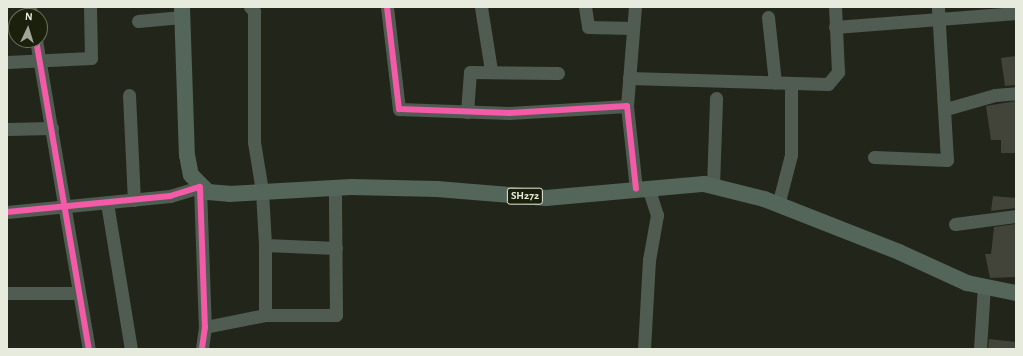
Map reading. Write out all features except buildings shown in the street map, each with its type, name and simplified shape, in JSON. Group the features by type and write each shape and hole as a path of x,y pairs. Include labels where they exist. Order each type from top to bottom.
{"main road":[{"path":"182,12 187,155 191,175 200,187"},
{"name":"SH272","path":"200,187 229,194 335,188 437,189 546,198 642,189 713,186 778,205 899,252 967,283 1016,293"}],"street":[{"path":"7,62 40,62 91,58 90,7"},
{"path":"250,7 254,11 254,142 262,192 265,245 265,315"},
{"path":"387,7 399,109 509,113 627,106"},
{"path":"481,7 491,70"},
{"path":"585,7 588,27 633,28"},
{"path":"635,7 627,106 642,189 656,215 649,260 644,349"},
{"path":"629,78 828,84 838,72 835,7"},
{"path":"138,21 182,12"},
{"path":"835,27 938,13 1016,12"},
{"path":"874,157 947,160 946,109 938,13"},
{"path":"768,17 775,83"},
{"path":"37,48 89,349"},
{"path":"467,112 470,72 491,70 558,73"},
{"path":"778,205 790,155 791,84"},
{"path":"946,109 995,94 1016,93"},
{"path":"129,95 134,200"},
{"path":"713,186 716,98"},
{"path":"7,129 52,128"},
{"path":"7,212 64,208 170,196 200,187 205,327 202,349"},
{"path":"205,327 265,315 336,315 335,188"},
{"path":"107,203 131,349"},
{"path":"955,224 1016,216"},
{"path":"265,245 336,248"},
{"path":"980,349 984,286"},
{"path":"7,293 79,293"}],"cycle path":[{"path":"387,7 399,109 509,113 627,106 636,189"},
{"path":"37,48 89,349"},
{"path":"7,212 170,196 200,187 205,327 202,349"}]}
